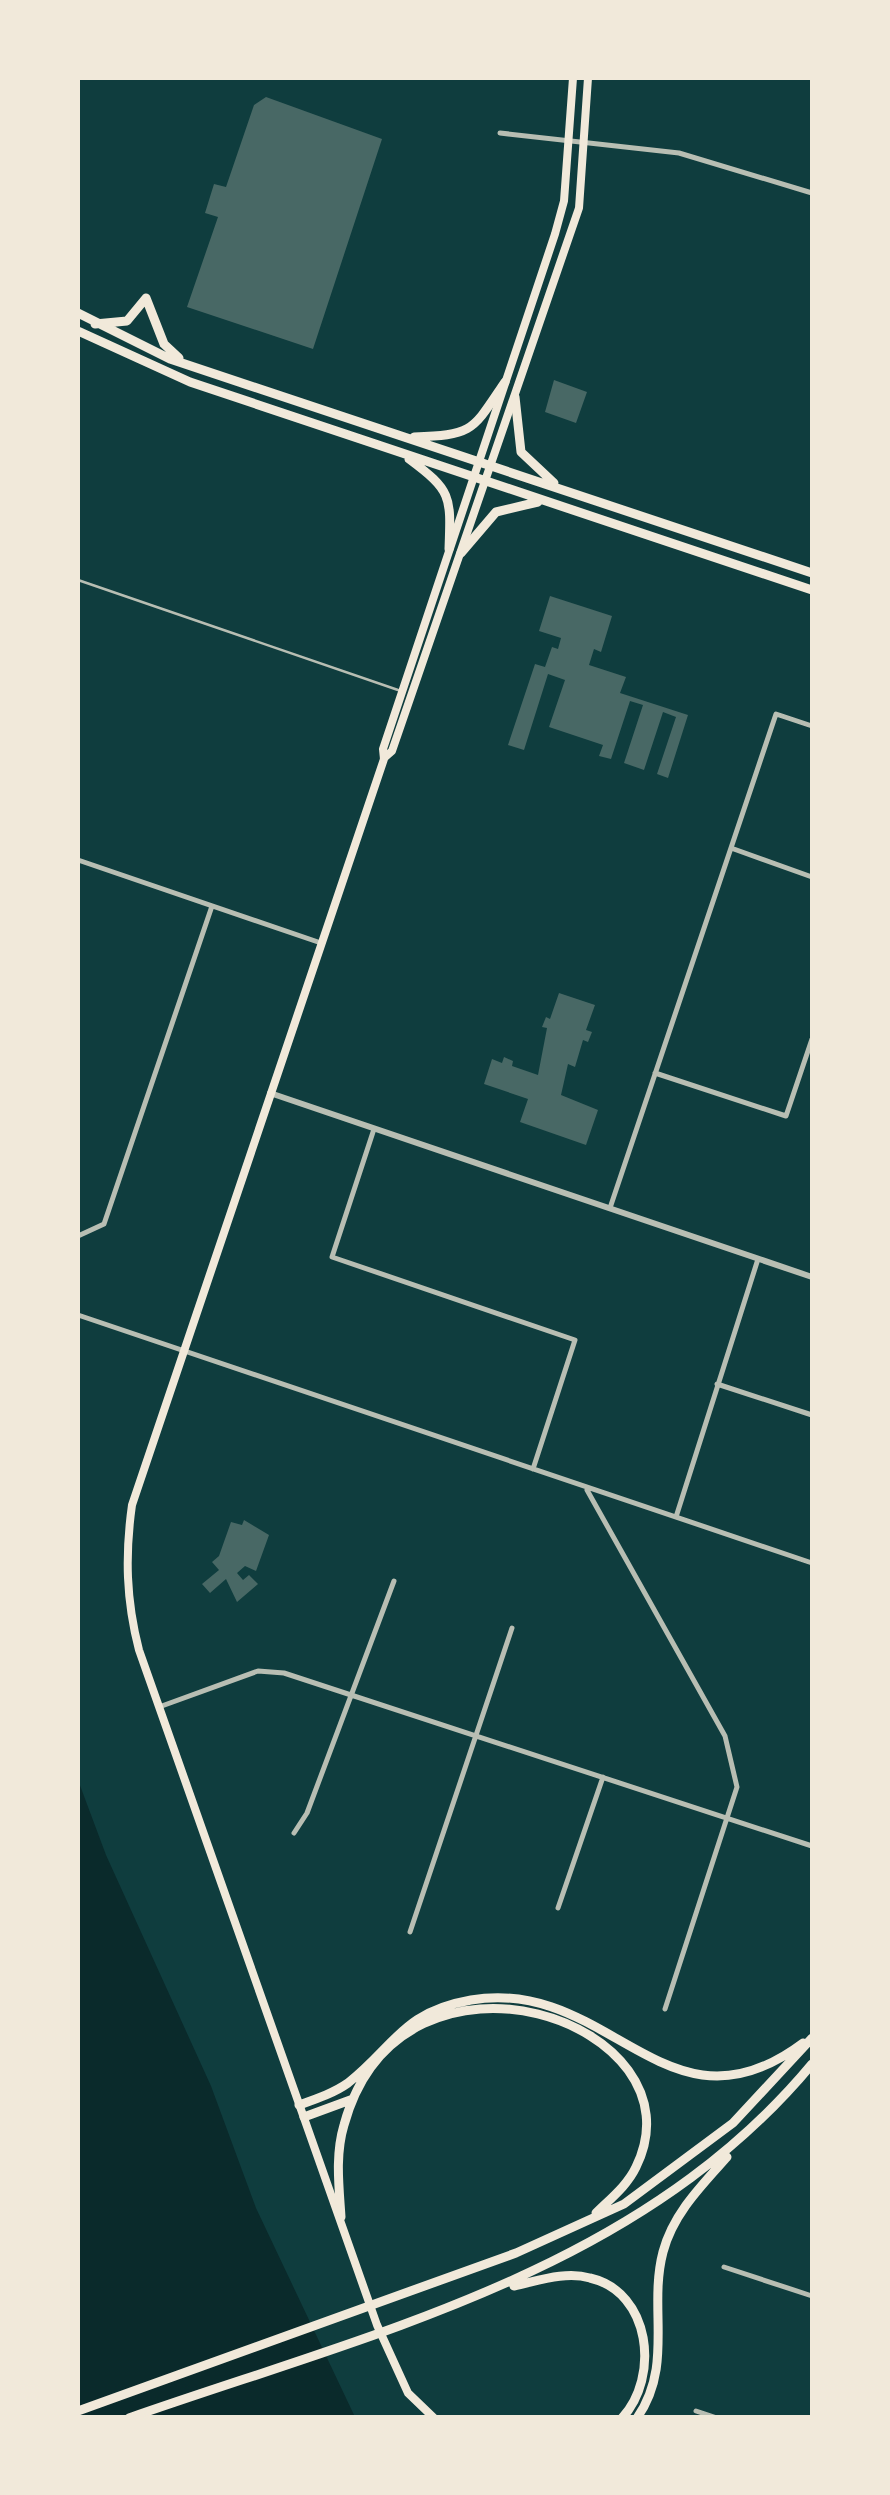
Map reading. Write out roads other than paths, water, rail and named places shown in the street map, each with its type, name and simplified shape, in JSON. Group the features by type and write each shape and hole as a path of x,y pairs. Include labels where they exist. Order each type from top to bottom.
{"highway":[{"path":"91,324 127,321 146,298 164,344 181,360"},
{"path":"78,313 91,324 181,360 812,573"},
{"path":"78,331 190,382 812,590"},
{"path":"406,437 455,436 476,425 505,382"},
{"path":"516,396 522,452 532,467 560,488"},
{"path":"403,454 447,490 452,504 450,550"},
{"path":"462,553 496,512 544,501"},
{"path":"300,2105 343,2086 398,2032 420,2018 470,2000 545,2002 594,2023 662,2066 706,2076 752,2071 774,2062 812,2037"},
{"path":"341,2217 338,2158 353,2098 403,2037 442,2017 493,2008 521,2008 560,2018 612,2054 637,2090 644,2113 644,2144 636,2168 591,2219"},
{"path":"78,2411 516,2253 591,2219 668,2175 733,2123 812,2037"},
{"path":"638,2418 658,2373 659,2276 674,2222 812,2064"},
{"path":"304,2117 353,2098"},
{"path":"496,2290 642,2216 747,2134"},
{"path":"129,2418 496,2290 567,2275 586,2276 626,2298 641,2327 645,2364 638,2394 622,2418"}],"main road":[{"path":"434,2418 408,2392 393,2364 159,1707 128,1606 126,1546 132,1504 384,759 402,692 564,201 573,78"},
{"path":"384,759 392,751 579,208 588,78"}],"street":[{"path":"500,133 679,153 812,193"},
{"path":"610,1208 776,714 812,726"},
{"path":"731,848 812,877"},
{"path":"78,862 321,944"},
{"path":"78,1236 104,1224 212,906"},
{"path":"656,1073 786,1116 812,1039"},
{"path":"270,1094 812,1277"},
{"path":"374,1129 332,1257 575,1340 534,1469"},
{"path":"676,1517 758,1259"},
{"path":"78,1315 812,1563"},
{"path":"718,1384 812,1416"},
{"path":"586,1487 725,1736 737,1787 665,2009"},
{"path":"294,1833 307,1813 394,1581"},
{"path":"410,1932 512,1628"},
{"path":"159,1707 258,1671 284,1673 812,1846"},
{"path":"558,1908 603,1777"},
{"path":"724,2267 812,2296"},
{"path":"696,2411 717,2418"}],"lane":[{"path":"78,580 402,692"}],"water":[{"path":"78,1780 106,1855 211,2086 256,2208 355,2417 78,2417"}]}
